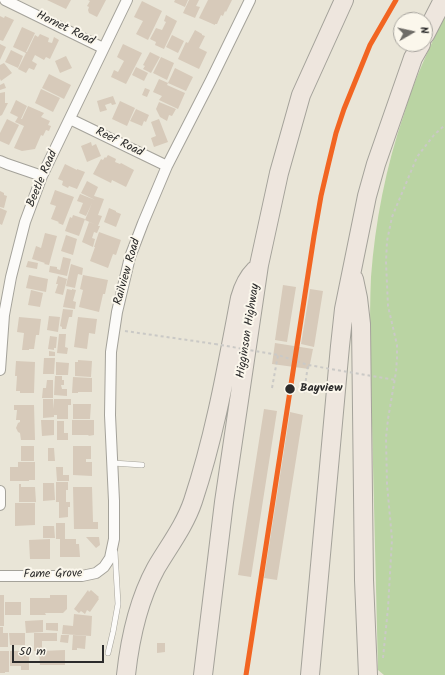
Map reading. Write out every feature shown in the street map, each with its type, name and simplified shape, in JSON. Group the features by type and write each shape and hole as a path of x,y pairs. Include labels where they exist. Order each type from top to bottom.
{"highway":[{"name":"Higginson Highway","path":"203,675 224,502 259,265 279,173 301,95 344,0"},
{"path":"433,19 443,0"},
{"path":"310,675 344,309 367,196 376,164 416,52"},
{"path":"126,675 128,652 143,596 192,503 209,447 243,287 259,265"},
{"path":"352,269 358,298 361,324 364,580 368,675"}],"street":[{"name":"Hornet Road","path":"5,0 103,48"},
{"name":"Beetle Road","path":"0,370 2,315 25,222 42,176 127,0"},
{"name":"Railview Road","path":"104,567 110,558 114,539 113,463 110,415 111,352 117,312 130,257 167,166 250,0"},
{"name":"Reef Road","path":"70,119 167,166"},
{"path":"0,161 42,176"},
{"path":"0,491 0,504"},
{"name":"Fame Grove","path":"0,576 82,576 96,573 104,567"}],"lane":[{"path":"113,463 142,465"},
{"path":"108,653 118,604 114,539"}],"path":[{"path":"383,660 392,539 387,484 386,438 397,358 397,345 388,306 386,262 387,241 392,217 417,157 445,125"},
{"path":"114,329 278,355 308,364 395,380"},
{"path":"272,388 278,355"},
{"path":"304,393 308,364"}],"green space":[{"path":"445,16 445,675 384,675 378,670 370,341 373,256 378,215 392,154 417,76 428,52 433,52 433,41"}],"building":[{"path":"47,0 71,0 66,9"},
{"path":"88,0 106,0 97,17 89,13 89,7 87,6 90,1"},
{"path":"175,0 188,0 185,7 174,2"},
{"path":"189,0 199,0 196,6 200,7 195,18 183,13"},
{"path":"208,0 232,0 226,12 225,11 223,16 221,15 217,24 215,25 199,18"},
{"path":"142,1 162,11 148,40 136,34 143,21 134,17"},
{"path":"166,15 177,21 164,49 155,45 156,42 150,39 156,28 162,30 166,22 164,21"},
{"path":"0,16 4,18 5,16 14,20 3,41 0,40"},
{"path":"22,27 35,33 26,52 35,35 38,37 40,34 49,38 48,42 52,43 54,37 59,40 50,59 46,57 44,60 35,55 32,61 37,64 34,70 29,68 26,73 18,69 26,53 13,47"},
{"path":"195,30 205,36 199,48 207,52 199,69 178,59 186,42 188,43"},
{"path":"172,35 184,41 178,53 166,47"},
{"path":"0,44 6,47 0,60"},
{"path":"123,44 142,53 126,84 111,77 114,70 118,72 124,61 117,57"},
{"path":"11,50 23,56 18,68 5,62"},
{"path":"150,52 160,57 151,73 143,69 145,66 143,65"},
{"path":"66,56 72,68 60,73 55,61"},
{"path":"161,57 174,63 167,80 153,73"},
{"path":"4,63 12,73 1,81 0,65"},
{"path":"136,67 148,73 144,81 132,75"},
{"path":"175,68 193,77 186,91 168,83"},
{"path":"49,74 71,85 64,99 42,88"},
{"path":"159,79 168,83 167,85 185,93 178,109 159,100 162,96 153,92"},
{"path":"4,83 6,88 0,90 0,85"},
{"path":"145,88 150,90 147,97 142,95"},
{"path":"41,89 60,98 53,112 35,103"},
{"path":"5,92 5,103 8,103 0,116 0,93"},
{"path":"113,96 116,104 112,105 111,103 105,105 107,110 100,112 97,101"},
{"path":"16,100 27,106 21,119 28,106 44,113 41,117 50,121 48,125 51,126 49,131 46,130 43,136 41,135 35,149 22,151 14,148 24,126 15,122 18,117 10,113"},
{"path":"120,101 135,108 127,126 112,119"},
{"path":"159,102 176,109 172,116 169,115 167,121 160,117 156,109"},
{"path":"136,109 149,115 146,122 144,121 142,126 130,121"},
{"path":"7,119 19,125 9,145 0,141 0,133"},
{"path":"159,119 168,142 154,147 151,138 156,136 151,122"},
{"path":"91,142 92,146 96,144 101,156 87,162 81,146"},
{"path":"108,155 116,159 115,162 121,163 134,170 126,187 112,180 111,183 93,174 101,159 103,160"},
{"path":"65,164 85,172 77,189 69,186 68,188 62,185 63,181 58,179"},
{"path":"87,181 98,187 94,196 104,199 98,215 102,216 98,226 100,226 97,233 94,232 92,238 95,239 93,247 82,242 89,222 94,224 85,220 92,203 86,216 79,213 83,203 77,201 80,194 95,200 81,193"},
{"path":"55,190 74,197 63,225 51,219 56,206 50,204"},
{"path":"0,191 7,196 4,208 0,207"},
{"path":"0,208 7,211 2,225 0,224"},
{"path":"109,208 121,214 116,227 104,222"},
{"path":"73,215 85,219 79,236 65,231 70,217 72,218"},
{"path":"99,232 121,240 116,255 113,254 108,268 90,261"},
{"path":"45,233 57,236 49,265 32,259 36,246 41,248"},
{"path":"66,235 77,239 73,255 61,251"},
{"path":"63,257 71,259 67,276 49,272 50,266 57,267 57,269 60,270"},
{"path":"28,261 38,263 37,269 26,267"},
{"path":"71,264 83,268 82,275 78,274 75,288 66,286"},
{"path":"29,275 48,279 46,292 26,288"},
{"path":"83,275 108,280 99,312 79,307 83,290 80,289"},
{"path":"58,276 67,279 63,295 55,293 58,284 56,284"},
{"path":"283,285 296,287 287,342 275,340"},
{"path":"67,289 76,290 73,301 76,302 75,309 63,307"},
{"path":"310,289 323,291 314,347 301,344"},
{"path":"31,290 43,293 40,307 28,305"},
{"path":"63,309 73,310 72,317 69,317 66,329 62,329 60,326"},
{"path":"49,316 60,317 58,332 47,330"},
{"path":"19,317 41,319 39,335 36,335 34,349 22,350 24,333 17,332"},
{"path":"78,317 97,319 95,334 89,333 87,349 74,347"},
{"path":"59,334 66,334 65,347 68,348 67,354 57,353"},
{"path":"50,336 57,337 56,348 54,348 54,350 48,349"},
{"path":"275,343 313,349 309,369 272,364"},
{"path":"49,351 55,352 55,356 49,356"},
{"path":"44,358 55,358 54,374 43,374"},
{"path":"78,360 92,361 91,377 75,376 75,362 78,362"},
{"path":"16,361 35,362 34,393 20,393 20,391 16,391"},
{"path":"56,362 69,363 68,375 56,375"},
{"path":"55,376 62,376 64,385 61,385 62,389 67,389 67,396 54,395"},
{"path":"73,377 92,378 92,392 72,393"},
{"path":"47,380 53,380 53,398 42,398 43,388 46,388"},
{"path":"43,399 53,399 54,409 54,399 71,399 71,405 68,405 68,419 57,419 57,415 54,415 54,417 43,418"},
{"path":"73,404 91,404 90,419 73,419"},
{"path":"14,405 34,405 35,440 21,440 20,433 16,428 20,420 16,420 17,410 14,410"},
{"path":"264,409 277,411 251,577 238,575"},
{"path":"290,412 303,415 277,580 264,578"},
{"path":"41,420 54,420 54,435 42,436"},
{"path":"72,420 94,420 94,435 72,435"},
{"path":"57,421 64,421 64,433 68,433 68,440 57,440"},
{"path":"21,446 34,446 34,461 21,461"},
{"path":"73,446 91,446 91,459 86,459 86,462 92,462 92,476 73,475"},
{"path":"48,448 54,448 55,461 48,461"},
{"path":"18,462 35,462 35,480 10,481 10,467 18,467"},
{"path":"56,467 63,467 63,475 69,475 69,481 57,481"},
{"path":"56,482 68,482 66,502 70,502 70,507 68,507 68,517 59,518 59,502 56,502"},
{"path":"43,483 54,483 55,500 43,501"},
{"path":"19,484 21,484 21,487 35,487 36,502 19,502"},
{"path":"73,487 92,487 93,522 98,522 98,529 74,529"},
{"path":"15,503 35,503 35,525 15,526"},
{"path":"56,523 65,523 65,539 76,539 76,544 79,544 80,557 60,557 60,539 56,539"},
{"path":"43,526 54,526 55,538 43,538"},
{"path":"86,537 99,537 100,545 96,548"},
{"path":"50,539 50,559 30,559 29,540"},
{"path":"88,590 89,592 91,590 99,597 99,599 90,612 87,610 85,614 81,611 79,613 74,609"},
{"path":"0,595 4,595 4,626 0,626"},
{"path":"50,595 67,595 67,609 63,613 30,615 30,598 50,598"},
{"path":"5,602 21,602 21,615 5,615"},
{"path":"74,614 92,616 91,636 62,634 63,625 73,626"},
{"path":"43,620 43,632 26,633 25,621"},
{"path":"46,623 58,623 58,631 46,630"},
{"path":"0,627 3,627 3,633 8,633 8,647 0,647"},
{"path":"9,633 25,633 25,645 10,645"},
{"path":"34,633 57,633 57,641 42,641 42,651 65,650 65,665 40,665 39,651 34,651"},
{"path":"61,635 69,635 68,643 60,642"},
{"path":"73,635 86,636 85,649 77,648 77,650 72,650"},
{"path":"157,643 165,643 165,652 157,653"},
{"path":"0,651 9,651 9,672 0,673"},
{"path":"10,651 29,651 29,670 21,670 21,666 10,666"}],"transit line":[{"path":"246,675 321,196 336,133 344,109 370,45 396,0"}],"place":[{"name":"Bayview","path":"290,389"}]}
